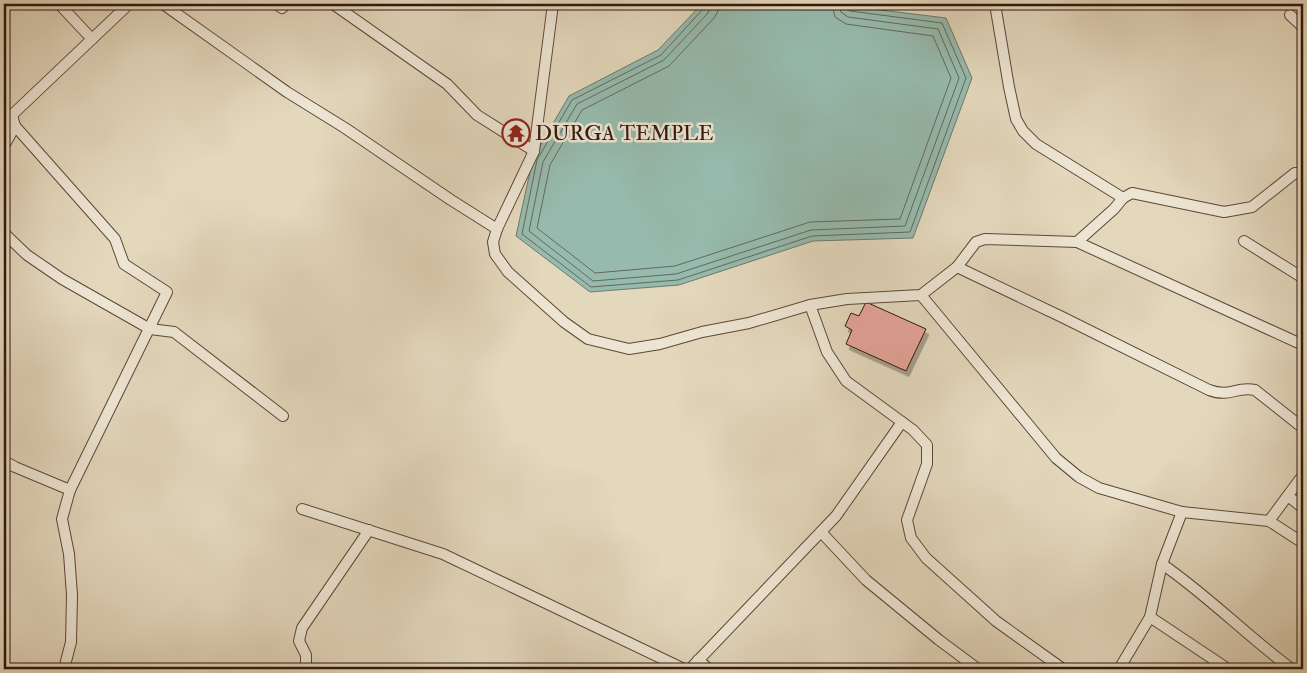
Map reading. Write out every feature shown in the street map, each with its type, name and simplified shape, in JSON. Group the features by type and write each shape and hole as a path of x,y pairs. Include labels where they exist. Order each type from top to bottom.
{"street":[{"path":"59,4 92,39"},
{"path":"64,669 71,642 72,595 69,554 62,519 70,490 167,292 124,264 115,239 15,126 12,115 130,4"},
{"path":"164,4 287,92 496,229"},
{"path":"276,4 282,8 286,4"},
{"path":"333,4 447,84 477,115 534,151"},
{"path":"553,4 534,151 496,229 493,242 495,254 508,272 564,322 588,339 629,349 749,323 810,305 846,299 921,295 957,267 976,242 985,239 1078,242 1303,345"},
{"path":"995,4 1016,119 1023,131 1036,144 1123,198"},
{"path":"1290,14 1303,27"},
{"path":"4,146 15,126"},
{"path":"1078,242 1114,209 1123,198 1132,194 1224,212 1252,207 1295,174 1303,173"},
{"path":"4,233 27,255 62,279 150,329 174,332 283,416"},
{"path":"1244,241 1303,278"},
{"path":"957,267 1209,390 1219,394 1228,394 1246,388 1255,390 1303,428"},
{"path":"921,295 1056,458 1079,478 1099,488 1182,512 1269,522 1303,543"},
{"path":"810,305 826,352 846,381 914,430 927,445 927,464 908,520 911,538 926,558 996,621 1063,669"},
{"path":"690,669 836,516 902,422"},
{"path":"4,461 70,490"},
{"path":"1269,522 1303,475"},
{"path":"1288,496 1303,508"},
{"path":"302,508 443,554 684,669"},
{"path":"1119,669 1150,617 1162,564 1182,512"},
{"path":"306,669 306,655 299,641 302,628 369,530"},
{"path":"821,532 866,580 939,640 978,669"},
{"path":"1162,564 1192,585 1261,646 1289,667"},
{"path":"1150,617 1228,669"},
{"path":"698,660 709,669"}],"water":[{"path":"702,4 832,4 946,18 972,78 913,238 813,241 679,285 590,292 516,236 533,158 569,96 658,50"}],"building":[{"path":"514,127 524,131 520,138 511,133"},
{"path":"866,302 926,329 906,371 846,344 852,330 845,326 851,313 859,316"}],"place":[{"name":"DURGA TEMPLE","path":"516,133"}]}
